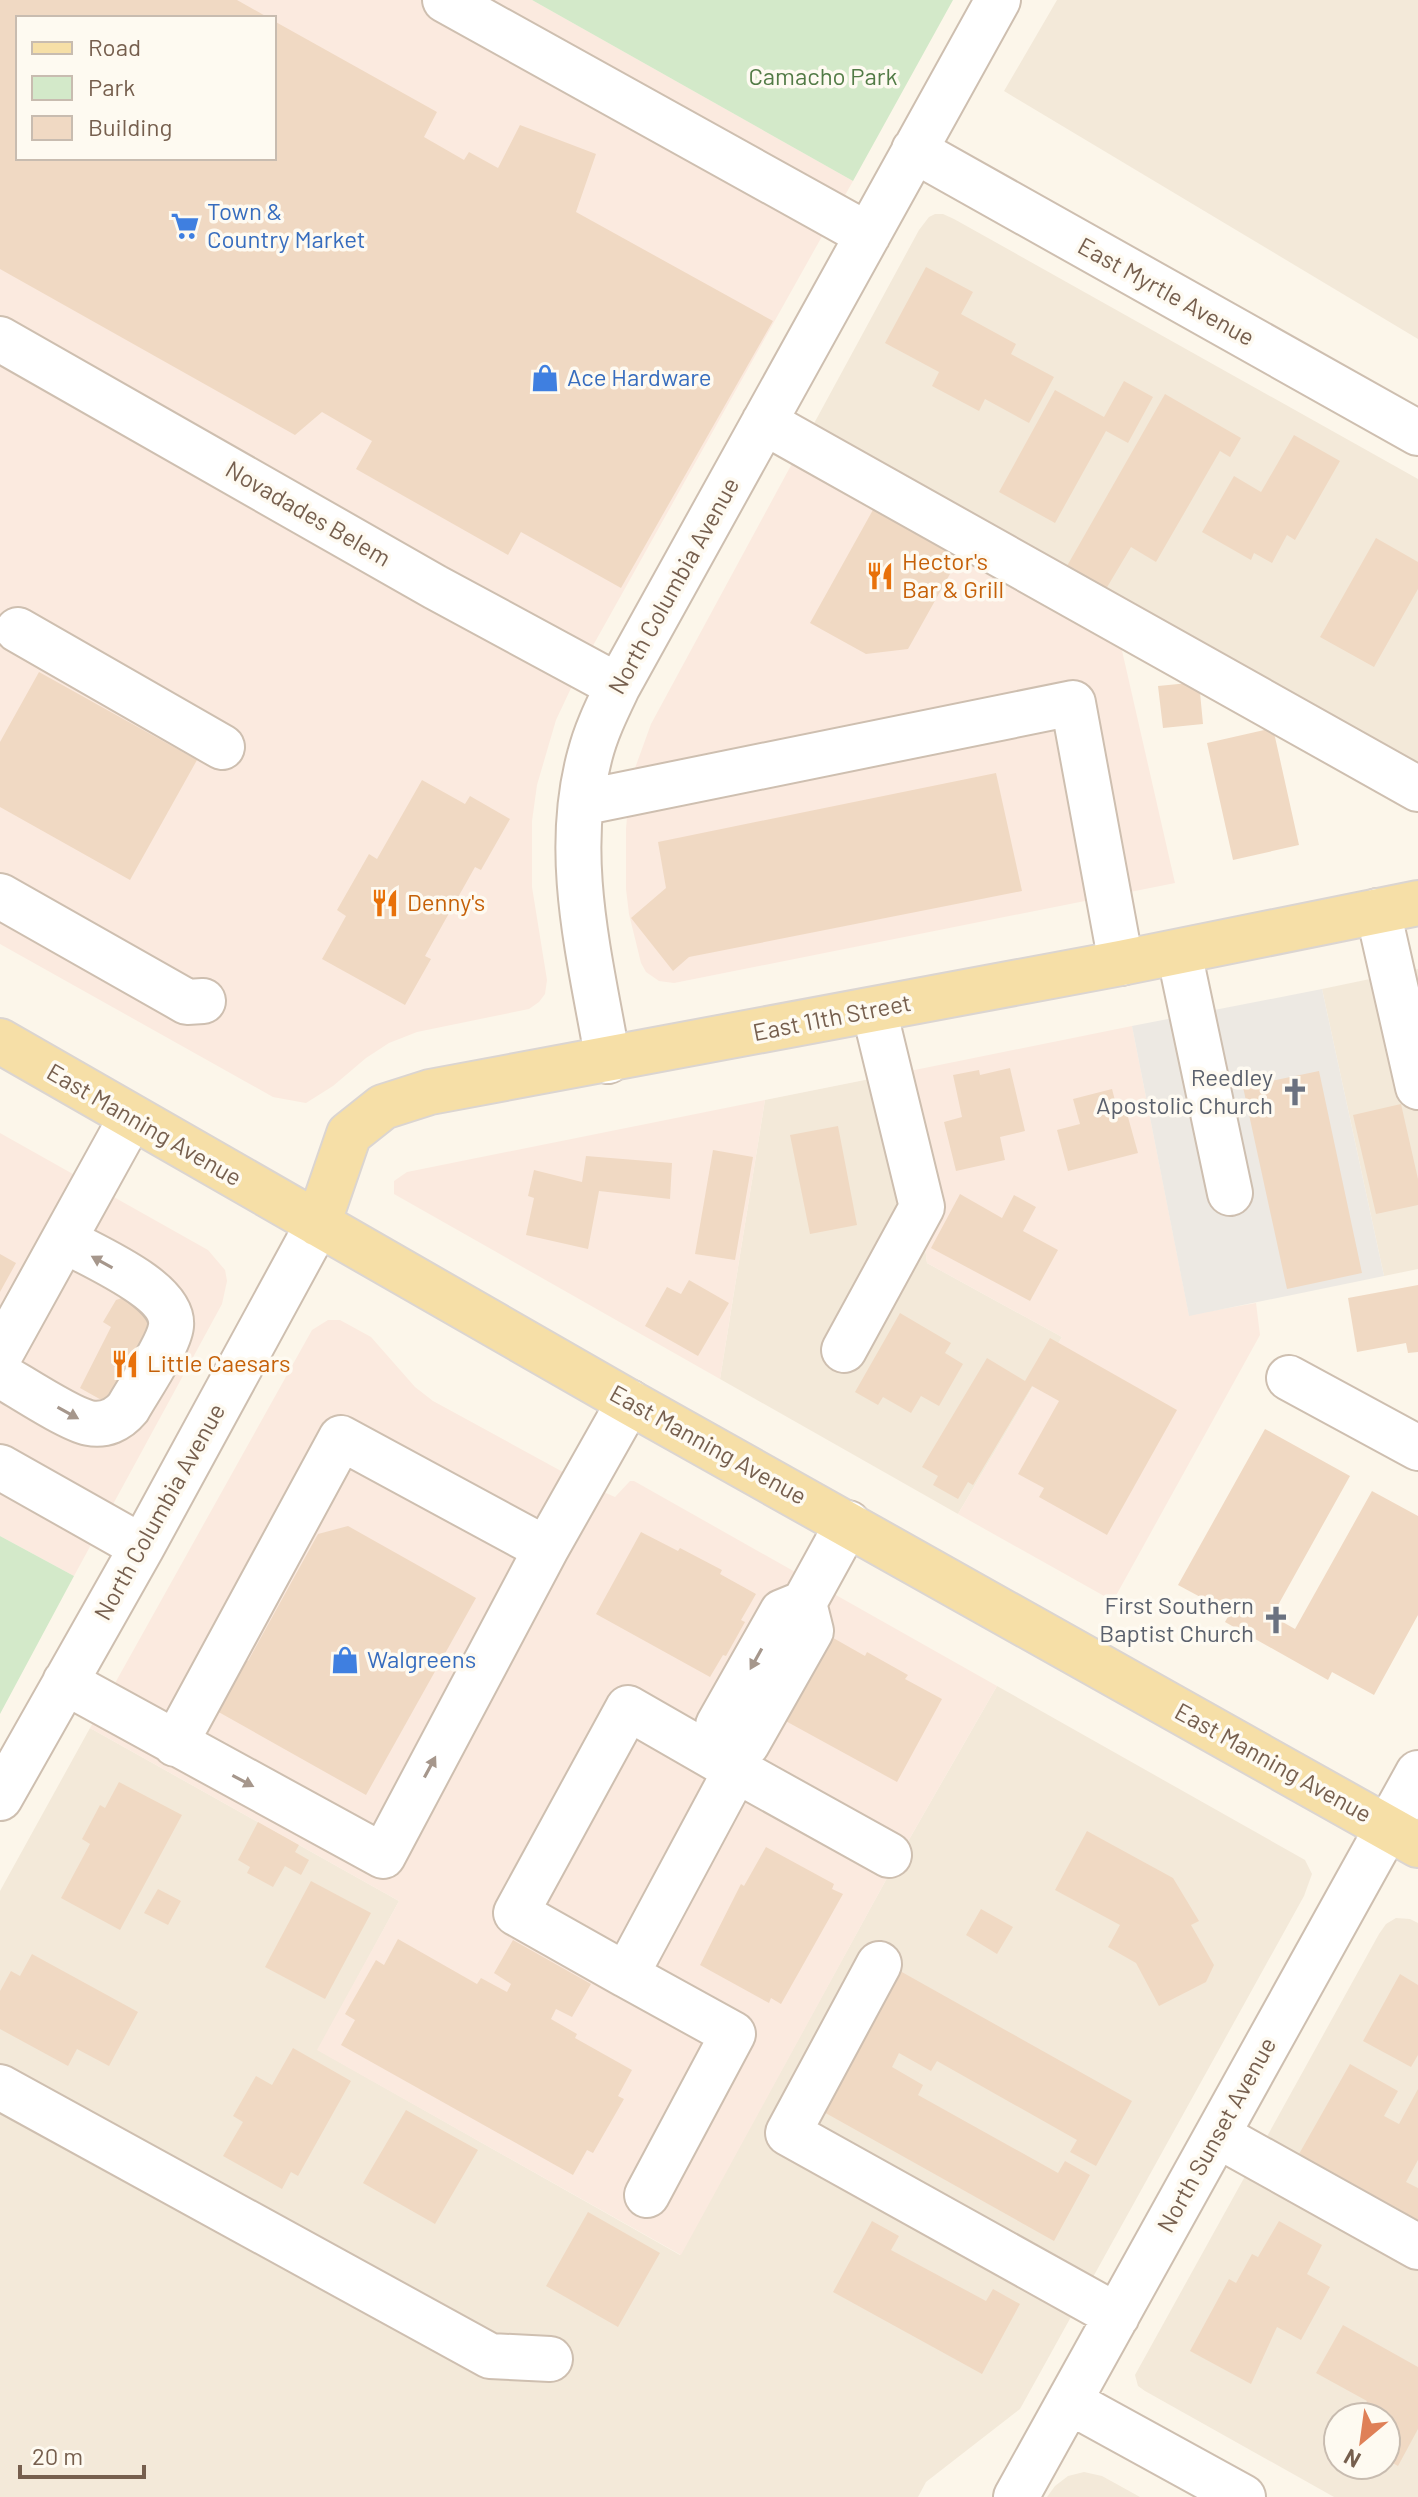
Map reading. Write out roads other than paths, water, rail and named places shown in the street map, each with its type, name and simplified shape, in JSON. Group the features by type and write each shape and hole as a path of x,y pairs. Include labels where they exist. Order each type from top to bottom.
{"main road":[{"name":"East 11th Street","path":"318,1224 349,1134 383,1107 430,1092 1179,952 1398,907"},
{"name":"East Manning Avenue","path":"0,1041 629,1402 1403,1836"}],"street":[{"path":"445,0 868,235"},
{"name":"North Columbia Avenue","path":"608,1061 579,883 581,803 590,753 618,686 998,0"},
{"name":"East Myrtle Avenue","path":"914,150 1418,433"},
{"name":"Novadades Belem","path":"0,339 435,587 618,686"},
{"path":"764,422 1418,789"},
{"path":"18,630 222,747"},
{"path":"581,803 1073,703 1121,963"},
{"path":"0,896 187,1002 203,1001"},
{"path":"1398,907 1418,1087"},
{"path":"1179,952 1230,1193"},
{"path":"844,1350 922,1207 874,1010"},
{"path":"0,1355 131,1118"},
{"name":"North Columbia Avenue","path":"0,1798 142,1547 318,1224"},
{"path":"0,1375 86,1423 106,1423 121,1416 128,1408 169,1334 167,1307 155,1293 64,1240"},
{"path":"1289,1378 1418,1448"},
{"path":"65,1682 383,1856 546,1549 629,1402"},
{"path":"175,1744 341,1438 546,1549"},
{"path":"0,1467 142,1547"},
{"path":"626,1975 727,1764 718,1725 782,1612 804,1603 848,1523"},
{"path":"647,2195 733,2034 516,1913 628,1708 889,1855"},
{"name":"North Sunset Avenue","path":"1016,2497 1217,2135 1403,1836 1418,1773"},
{"path":"879,1964 788,2133 1117,2316"},
{"path":"0,2087 490,2356 550,2359"},
{"path":"1217,2135 1418,2247"},
{"path":"1070,2402 1243,2497"}],"place":[{"name":"Town & Country Market","path":"185,226"},
{"name":"Ace Hardware","path":"545,378"},
{"name":"Hector's Bar & Grill","path":"880,576"},
{"name":"Denny's","path":"385,903"},
{"name":"Reedley Apostolic Church","path":"1295,1092"},
{"name":"Little Caesars","path":"125,1364"},
{"name":"First Southern Baptist Church","path":"1276,1620"},
{"name":"Walgreens","path":"345,1660"}],"park label":[{"name":"Camacho Park","path":"823,77"}]}
